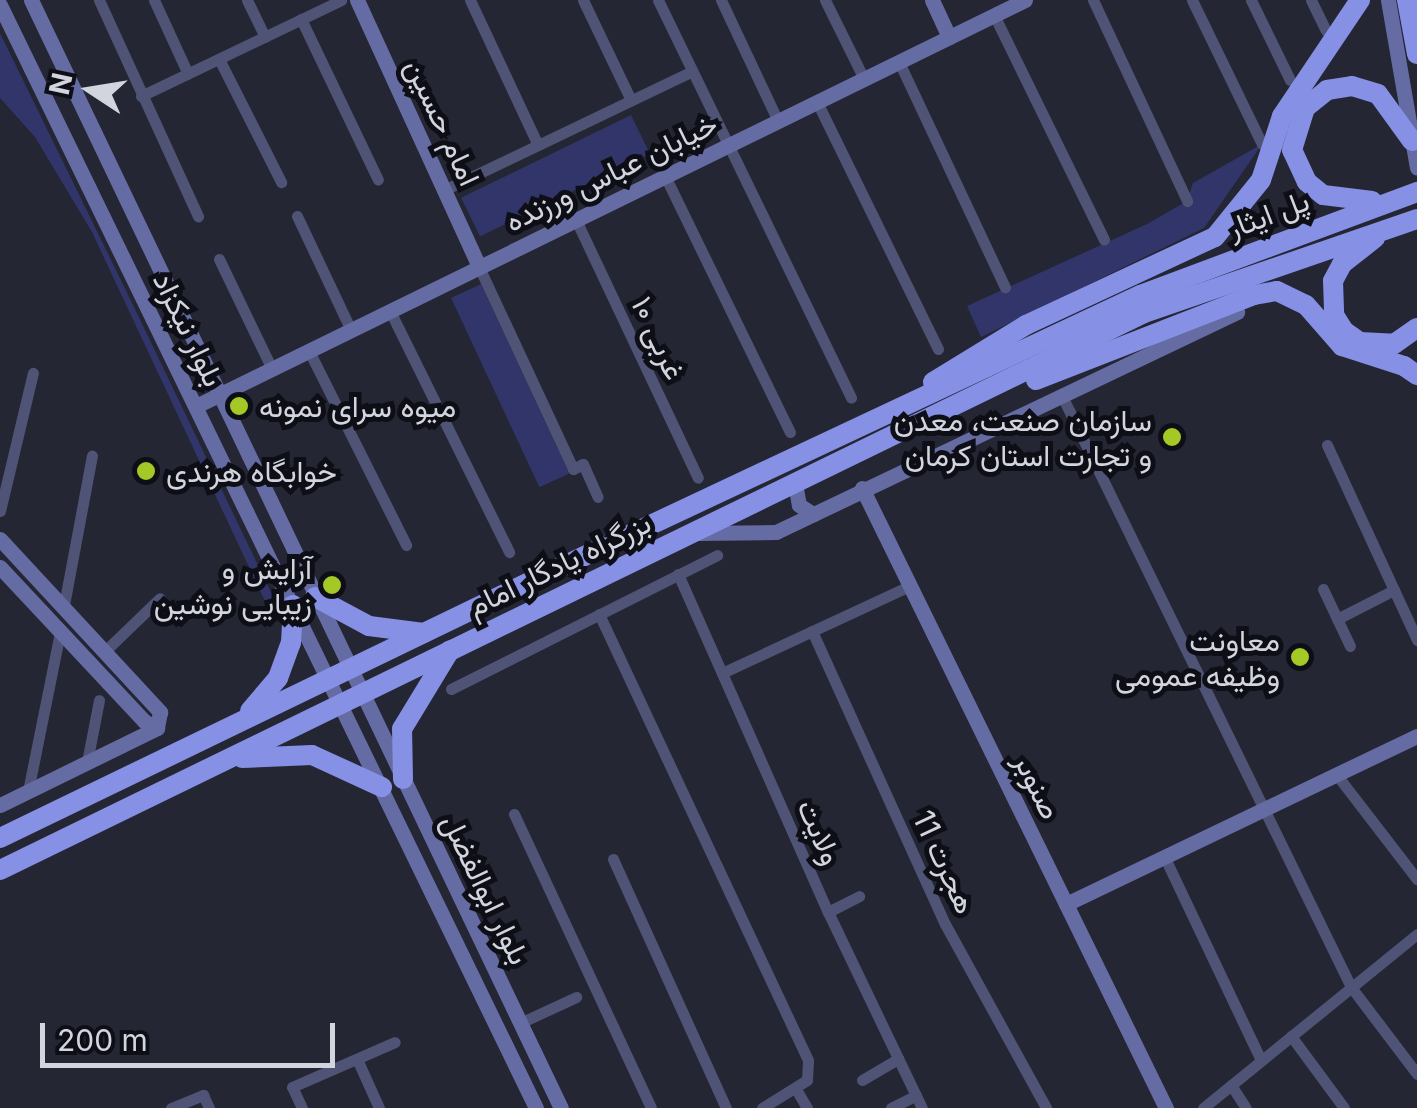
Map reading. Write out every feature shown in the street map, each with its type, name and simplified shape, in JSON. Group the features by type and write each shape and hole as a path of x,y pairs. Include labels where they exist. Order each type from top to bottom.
{"highway":[{"path":"900,408 954,366 1026,325 1215,237 1261,180 1282,116 1357,10 1360,0"},
{"path":"1398,0 1416,46"},
{"path":"1407,0 1416,46"},
{"path":"1394,199 1358,203 1324,195 1307,182 1292,150 1298,122 1305,108 1328,90 1352,86 1378,94 1412,141"},
{"name":"پل ایثار","path":"1142,304 1417,192"},
{"name":"پل ایثار","path":"1142,304 1417,219"},
{"path":"1388,227 1342,264 1333,281 1334,315 1344,331 1360,342 1394,344 1417,328"},
{"path":"990,392 1048,376 1254,295 1277,291 1306,305 1342,346 1404,366 1417,375"},
{"name":"بزرگراه یادگار امام","path":"0,838 244,718 430,633 544,574 900,408 1142,304"},
{"name":"بزرگراه یادگار امام","path":"0,870 990,392 1142,304"},
{"path":"315,597 370,626 430,633"},
{"path":"244,718 278,678 290,643 293,606"},
{"path":"403,779 402,730 451,650"},
{"path":"225,760 312,755 382,787"}],"street":[{"name":"بلوار نیکزاد","path":"31,0 222,393 362,694"},
{"path":"99,0 198,216"},
{"path":"154,0 188,74"},
{"path":"247,0 264,37"},
{"path":"141,96 341,0"},
{"name":"امام حسین","path":"357,0 479,267"},
{"path":"470,0 538,145"},
{"path":"583,0 631,100"},
{"path":"658,0 851,398"},
{"path":"721,0 778,121"},
{"path":"825,0 864,79"},
{"path":"932,0 949,37"},
{"name":"خیابان عباس ورزنده","path":"196,406 1025,0"},
{"path":"1093,0 1187,201"},
{"path":"1192,0 1262,144"},
{"path":"1250,0 1290,80"},
{"path":"1311,0 1326,31"},
{"path":"1388,0 1417,168"},
{"name":"بلوار نیکزاد","path":"0,5 293,606 324,680 339,704"},
{"path":"994,15 1104,240"},
{"path":"301,20 378,180"},
{"path":"219,59 280,182"},
{"path":"898,62 1005,287"},
{"path":"444,190 692,71"},
{"path":"818,102 938,350"},
{"path":"664,176 790,432"},
{"path":"297,216 351,330"},
{"name":"غربی ۱۰","path":"576,220 698,478"},
{"path":"219,259 272,369"},
{"path":"479,267 573,469 583,464 598,497"},
{"path":"390,311 509,552"},
{"path":"692,534 776,532 1237,312"},
{"path":"309,351 406,545"},
{"path":"0,511 32,373"},
{"path":"1061,394 1351,987 1417,1074"},
{"path":"1327,444 1415,632"},
{"path":"64,605 92,456"},
{"path":"796,483 800,505 813,514"},
{"name":"صنوبر","path":"862,488 1166,1108"},
{"path":"0,539 160,712 157,728"},
{"path":"451,689 717,555"},
{"path":"0,568 144,721 157,728"},
{"name":"ولایت","path":"678,574 828,912 922,1108"},
{"path":"722,673 909,586"},
{"path":"1323,589 1350,646"},
{"path":"1337,619 1394,590"},
{"path":"92,666 160,598"},
{"path":"598,614 808,1061 808,1080 762,1108"},
{"name":"هجرت 11","path":"812,631 945,924 1046,1108"},
{"path":"28,791 60,632"},
{"name":"بلوار ابوالفضل","path":"362,694 561,1108"},
{"path":"87,762 99,700"},
{"name":"بلوار ابوالفضل","path":"339,704 536,1108"},
{"path":"0,805 157,728"},
{"path":"1066,904 1417,736"},
{"path":"1336,774 1417,879"},
{"path":"514,814 652,1108"},
{"path":"1164,856 1262,1060"},
{"path":"613,859 726,1108"},
{"path":"828,912 860,896"},
{"path":"1202,1108 1417,934"},
{"path":"520,1023 576,996"},
{"path":"1291,1036 1344,1108"},
{"path":"302,1108 292,1087 395,1042"},
{"path":"516,1067 536,1057"},
{"path":"357,1058 379,1108"},
{"path":"862,1080 898,1059"},
{"path":"1231,1085 1246,1108"},
{"path":"796,1088 807,1108"},
{"path":"171,1108 203,1095 209,1108"},
{"path":"891,1108 916,1095"}],"shaded area":[{"path":"0,33 279,609 270,612 92,232 35,137 0,98"},
{"path":"631,115 650,154 480,237 461,198"},
{"path":"1262,144 1204,228 981,337 967,306 1147,224 1187,201 1193,183"},
{"path":"481,284 569,473 539,487 451,298"}],"place":[{"name":"میوه سرای نمونه","path":"239,406"},
{"name":"سازمان صنعت، معدن و تجارت استان کرمان","path":"1172,437"},
{"name":"خوابگاه هرندی","path":"146,471"},
{"name":"آرایش و زیبایی نوشین","path":"332,585"},
{"name":"معاونت وظیفه عمومی","path":"1300,657"}]}
